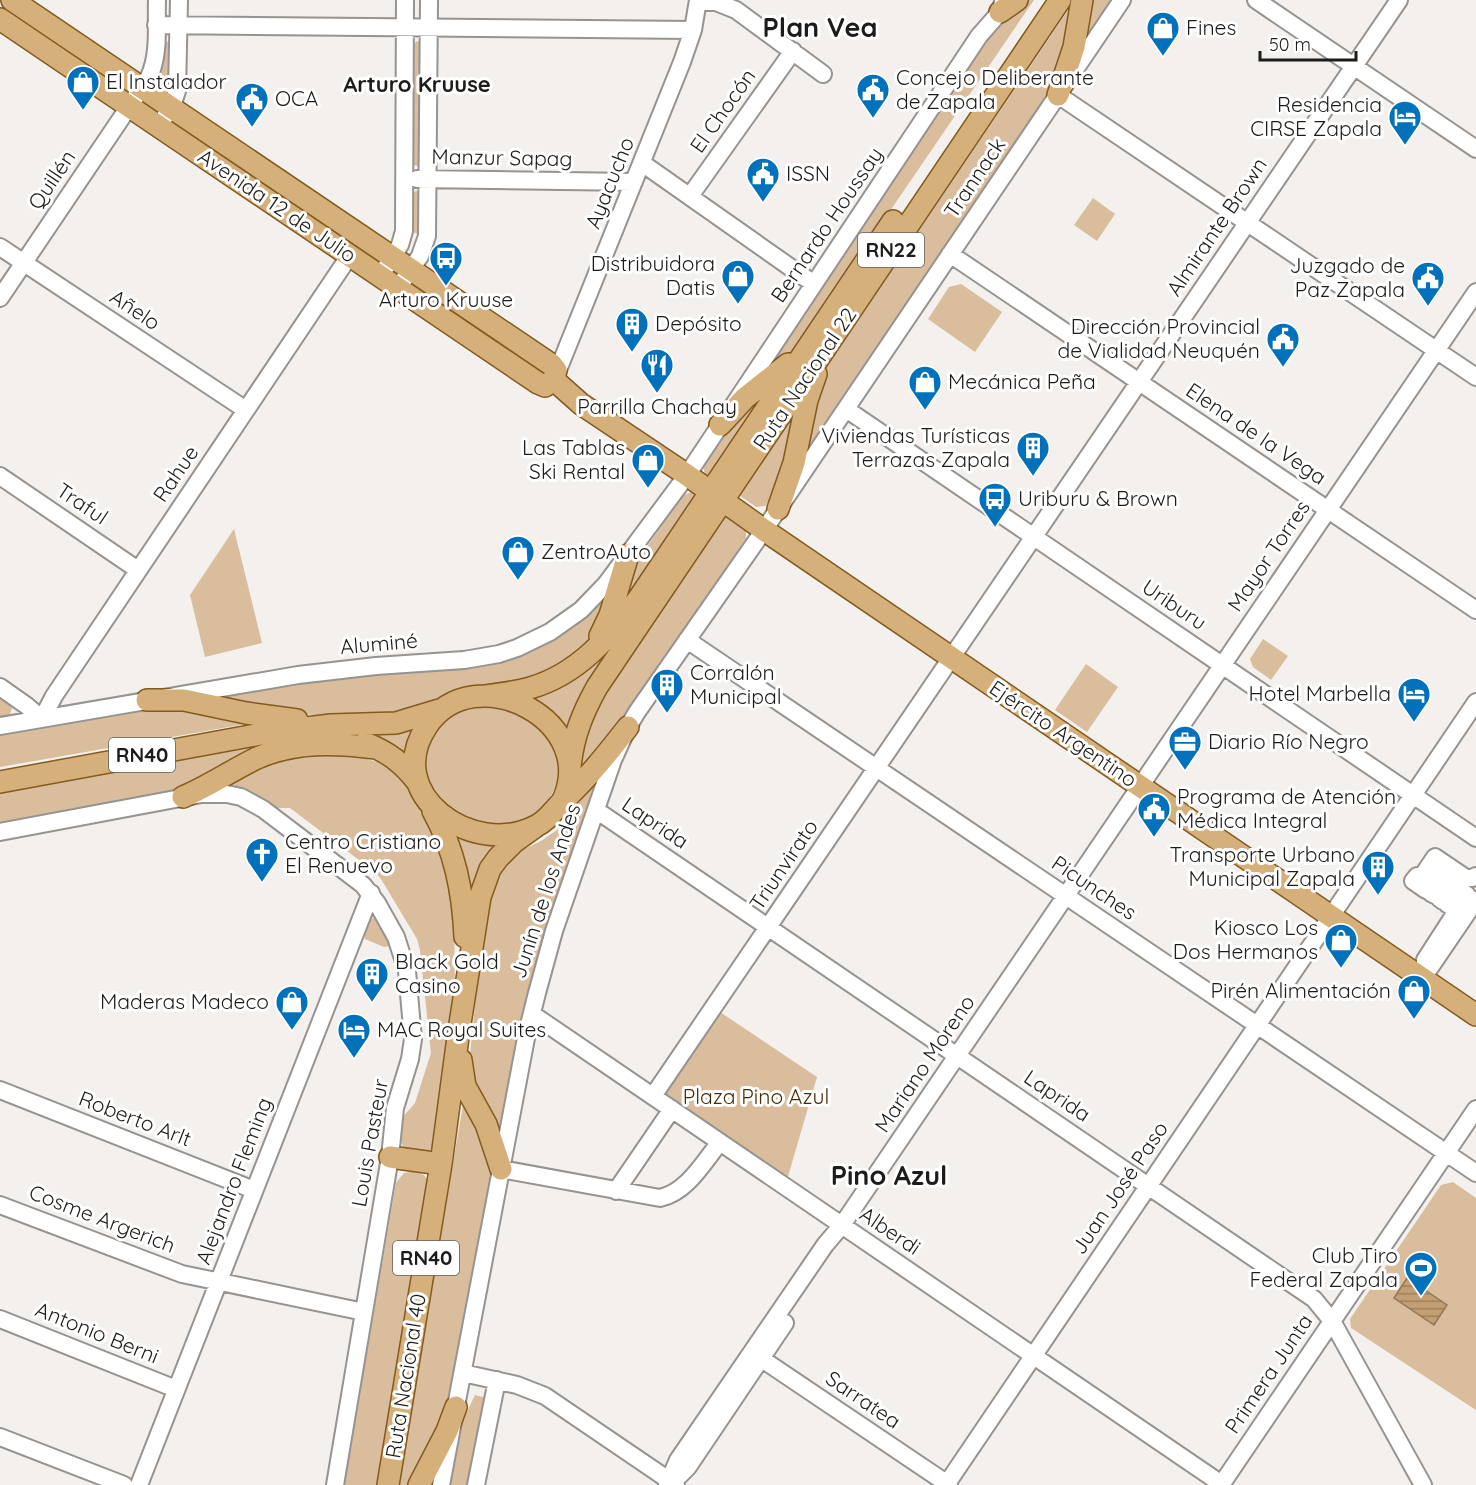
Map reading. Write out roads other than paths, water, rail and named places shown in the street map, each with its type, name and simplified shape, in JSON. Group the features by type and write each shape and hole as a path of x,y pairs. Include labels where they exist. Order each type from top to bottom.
{"main road":[{"name":"Avenida 12 de Julio","path":"0,19 538,383 545,386 554,380 556,370 552,365 12,0"},
{"name":"Ruta Nacional 22","path":"823,339 1042,0"},
{"name":"Ruta Nacional 22","path":"570,767 575,732 580,717 717,496 823,339 1060,0"},
{"path":"1058,95 1074,47 1082,0"},
{"path":"720,425 745,398 823,339"},
{"path":"778,509 794,463 823,339"},
{"name":"Avenida 12 de Julio","path":"554,380 581,404 717,496"},
{"name":"Ruta Nacional 22","path":"485,696 531,687 548,681 578,665 591,654 639,598 717,496"},
{"name":"Ejército Argentino","path":"717,496 1476,1015"},
{"path":"591,654 606,624 628,555"},
{"name":"RN40","path":"485,696 512,700 536,711 547,720 562,740 570,767 570,782 561,804 544,821 535,827 505,835 489,835 473,832 446,819 434,810 422,791 415,763 419,740 430,720 447,706 458,701 485,696"},
{"path":"147,700 184,700 263,716 351,725"},
{"name":"Ruta Nacional 40","path":"0,782 285,730 396,723 411,720 447,706"},
{"path":"561,804 593,772 628,727"},
{"name":"Ruta Nacional 40","path":"285,730 328,733 376,748 401,763 422,791 444,832 458,874 464,922 467,982"},
{"path":"183,797 209,786 257,758 280,750 319,743 376,748"},
{"name":"Ruta Nacional 40","path":"388,1485 441,1164 480,897 490,869 505,850 535,827"},
{"path":"459,1029 465,1086 486,1124 501,1169"},
{"path":"390,1157 441,1164"},
{"path":"419,1485 447,1431 456,1407"}],"street":[{"name":"Quillén","path":"0,298 142,88 154,65 157,0"},
{"path":"159,126 176,98 178,86 179,0"},
{"path":"380,276 404,236 405,0"},
{"path":"398,288 426,243 429,0"},
{"name":"Trannack","path":"764,530 1122,0"},
{"path":"1256,0 1476,149"},
{"name":"Almirante Brown","path":"952,658 1399,0"},
{"path":"698,1 716,2 736,10 823,74"},
{"name":"Ayacucho","path":"554,380 682,62 693,30 698,1"},
{"name":"Bernardo Houssay","path":"687,475 985,28 1007,4"},
{"path":"156,25 693,30"},
{"name":"El Chocón","path":"690,196 792,51"},
{"path":"1058,95 1476,377"},
{"path":"642,163 814,284"},
{"name":"Manzur Sapag","path":"404,179 634,182"},
{"name":"Añelo","path":"0,247 246,410"},
{"name":"Elena de la Vega","path":"950,254 1476,610"},
{"name":"Rahue","path":"42,719 54,696 350,255"},
{"name":"Mayor Torres","path":"1140,786 1476,292"},
{"name":"Uriburu","path":"846,409 1476,838"},
{"name":"Aluminé","path":"0,726 298,675 376,666 464,660 499,654 517,648 550,633 581,610 606,584 687,475"},
{"name":"Traful","path":"0,476 138,570"},
{"name":"Junín de los Andes","path":"441,1485 532,1014 554,931 620,743 628,727 764,530"},
{"name":"Picunches","path":"687,640 1476,1173"},
{"name":"Triunvirato","path":"653,1096 952,658"},
{"path":"0,687 27,705 42,719"},
{"name":"Juan José Paso","path":"947,1485 1476,702"},
{"name":"Mariano Moreno","path":"671,1484 688,1467 756,1355 834,1250 842,1225 1140,786"},
{"name":"Louis Pasteur","path":"0,831 183,797 215,793 234,795 252,801 355,878 370,893 396,937 407,971 412,1033 411,1053 395,1108 390,1157 335,1485"},
{"name":"Laprida","path":"596,810 1307,1293 1321,1305 1332,1321 1423,1485"},
{"path":"1476,876 1466,878 1436,857 1421,878 1417,876 1413,881 1426,890 1436,874 1441,877 1431,893 1435,895 1445,880 1450,883 1439,898 1443,901 1454,885 1458,888 1448,904 1452,907 1463,892 1467,895 1425,960 1429,969 1476,900"},
{"name":"Alejandro Fleming","path":"139,1485 370,893"},
{"name":"Alberdi","path":"532,1014 1222,1485"},
{"name":"Roberto Arlt","path":"0,1090 254,1190"},
{"path":"615,1191 672,1109"},
{"name":"Primera Junta","path":"1222,1485 1476,1109"},
{"path":"501,1169 651,1198 669,1196 683,1188 720,1142"},
{"name":"Cosme Argerich","path":"0,1205 175,1272 364,1312"},
{"name":"Antonio Berni","path":"0,1319 176,1389"},
{"name":"Sarratea","path":"756,1355 947,1485"},
{"path":"462,1373 517,1385 545,1396 671,1484"},
{"path":"477,1485 497,1380"},
{"path":"0,1437 124,1485"}],"place":[{"name":"Fines","path":"1163,57"},
{"name":"El Instalador","path":"83,111"},
{"name":"Concejo Deliberante de Zapala","path":"873,119"},
{"name":"OCA","path":"252,128"},
{"name":"Residencia CIRSE Zapala","path":"1405,146"},
{"name":"ISSN","path":"763,203"},
{"name":"Arturo Kruuse","path":"446,287"},
{"name":"Distribuidora Datis","path":"738,305"},
{"name":"Juzgado de Paz Zapala","path":"1428,307"},
{"name":"Depósito","path":"632,353"},
{"name":"Dirección Provincial de Vialidad Neuquén","path":"1283,368"},
{"name":"Parrilla Chachay","path":"657,394"},
{"name":"Mecánica Peña","path":"925,411"},
{"name":"Viviendas Turísticas Terrazas Zapala","path":"1033,477"},
{"name":"Las Tablas Ski Rental","path":"648,489"},
{"name":"Uriburu & Brown","path":"995,528"},
{"name":"ZentroAuto","path":"518,581"},
{"name":"Corralón Municipal","path":"667,714"},
{"name":"Hotel Marbella","path":"1414,723"},
{"name":"Diario Río Negro","path":"1185,771"},
{"name":"Programa de Atención Médica Integral","path":"1154,838"},
{"name":"Centro Cristiano El Renuevo","path":"262,883"},
{"name":"Transporte Urbano Municipal Zapala","path":"1378,896"},
{"name":"Kiosco Los Dos Hermanos","path":"1341,969"},
{"name":"Black Gold Casino","path":"372,1003"},
{"name":"Pirén Alimentación","path":"1414,1020"},
{"name":"Maderas Madeco","path":"292,1031"},
{"name":"MAC Royal Suites","path":"354,1059"},
{"name":"Club Tiro Federal Zapala","path":"1421,1297"}],"district":[{"name":"Plan Vea","path":"820,28"},
{"name":"Arturo Kruuse","path":"417,84"},
{"name":"Pino Azul","path":"889,1176"}],"park label":[{"name":"Plaza Pino Azul","path":"756,1097"}]}
